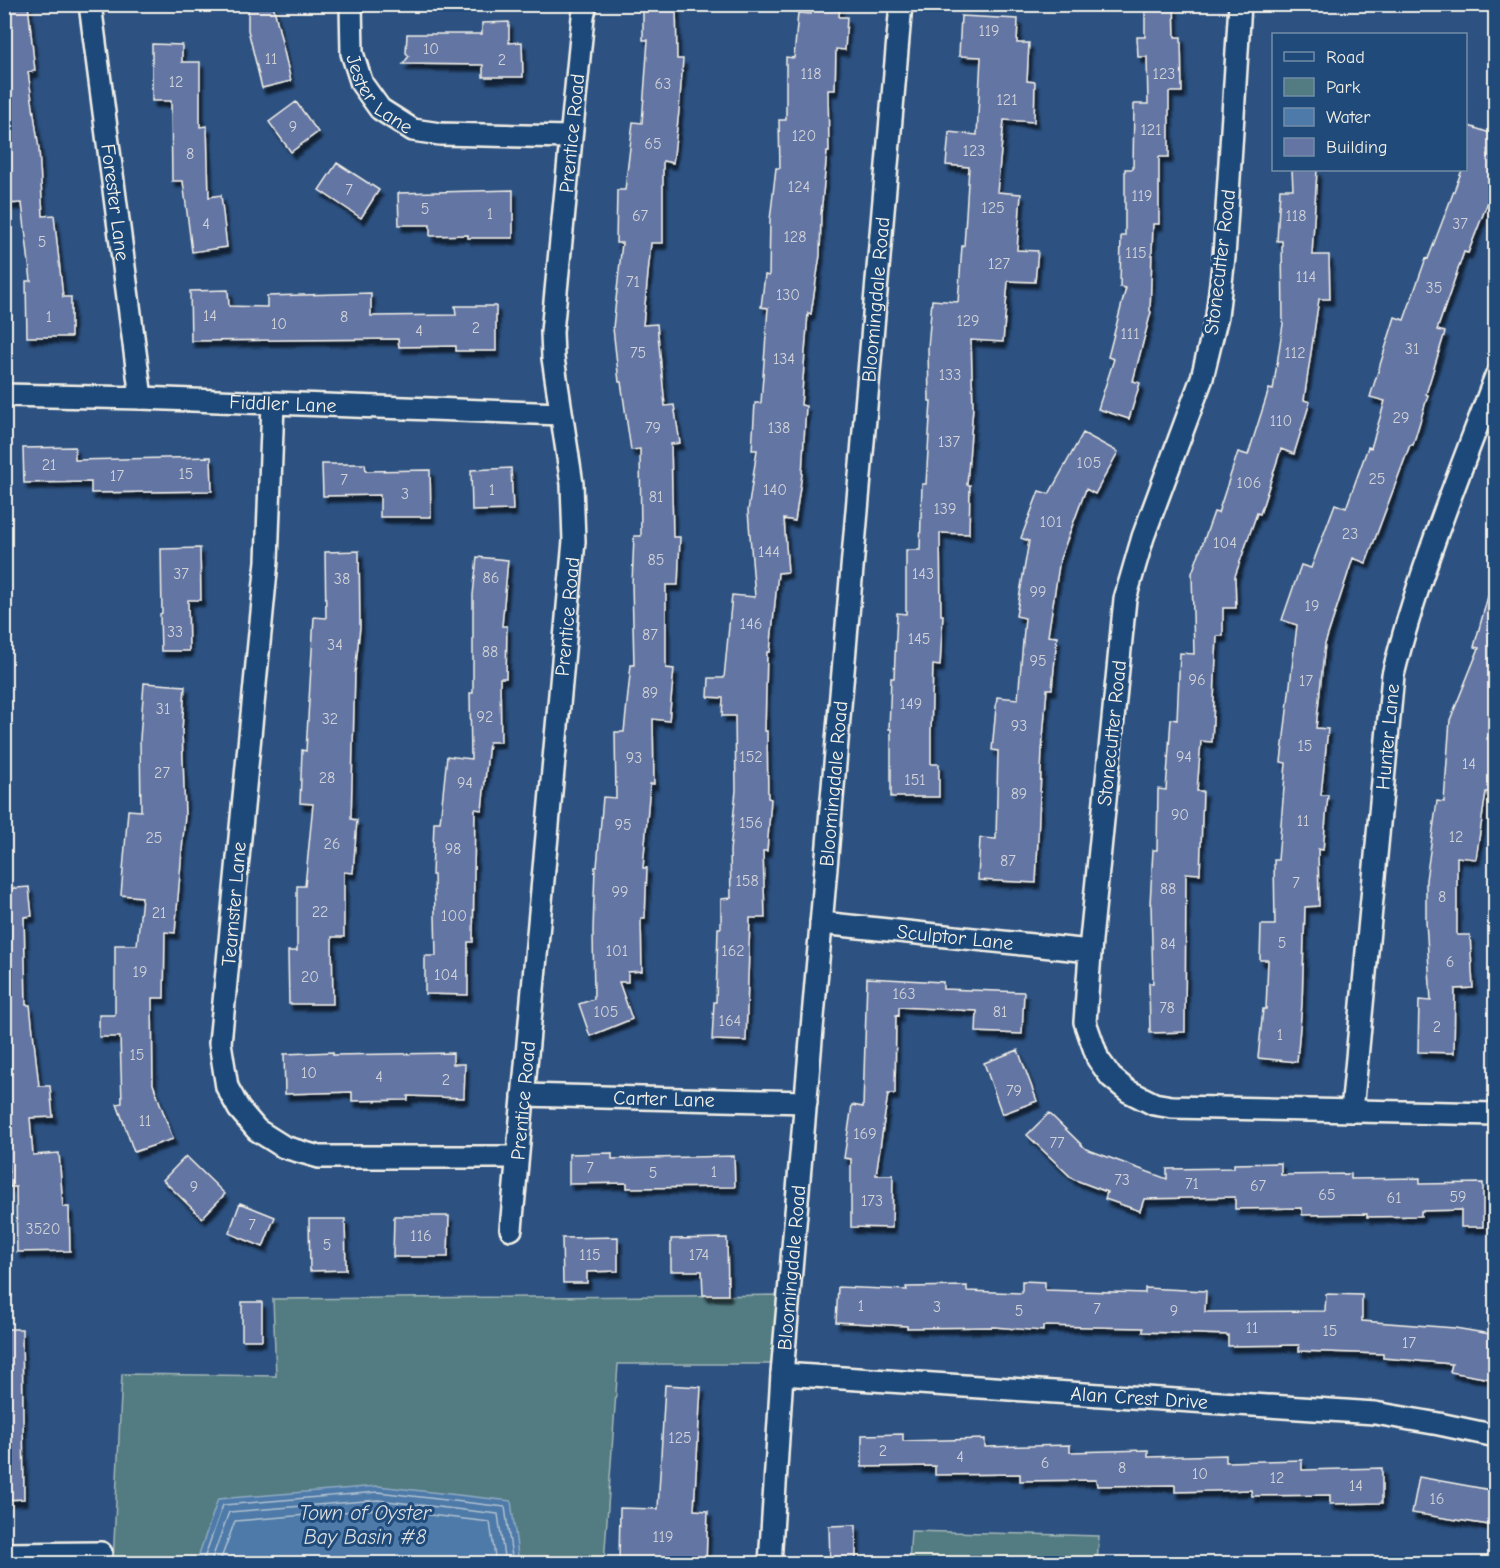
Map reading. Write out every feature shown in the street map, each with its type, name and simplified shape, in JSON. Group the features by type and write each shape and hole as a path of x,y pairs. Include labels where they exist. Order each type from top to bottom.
{"street":[{"name":"Forester Lane","path":"90,4 141,398"},
{"name":"Jester Lane","path":"351,4 352,53 362,84 380,109 413,130 440,134 570,137"},
{"name":"Prentice Road","path":"510,1229 574,542 572,484 553,358 552,332 570,137 586,4"},
{"name":"Bloomingdale Road","path":"770,1563 782,1374 901,4"},
{"name":"Stonecutter Road","path":"1240,4 1225,246 1217,316 1202,378 1143,537 1125,599 1085,1022 1098,1059 1111,1077 1128,1091 1154,1104 1172,1107 1496,1114"},
{"name":"Hunter Lane","path":"1352,1111 1394,675 1405,626 1416,593 1496,376"},
{"name":"Fiddler Lane","path":"4,395 561,414"},
{"name":"Teamster Lane","path":"273,404 267,561 220,1043 227,1087 239,1109 257,1130 284,1147 319,1157 516,1157"},
{"name":"Sculptor Lane","path":"821,923 1090,951"},
{"name":"Carter Lane","path":"523,1095 806,1102"},
{"name":"Alan Crest Drive","path":"782,1374 1375,1413 1496,1436"},
{"path":"4,1554 101,1553"}],"green space":[{"path":"793,1295 787,1364 618,1364 604,1563 113,1564 122,1374 276,1376 273,1299"},
{"path":"911,1531 1099,1536 1097,1563 909,1563"}],"water":[{"name":"Town of Oyster Bay Basin #8","path":"378,1486 511,1501 519,1563 196,1563 218,1499"}],"building":[{"path":"4,4 28,4 35,71 28,72 39,149 43,216 54,215 63,297 71,297 71,337 27,337 26,281 31,281 22,203 4,204"},
{"path":"248,4 273,4 291,81 262,88 248,30"},
{"path":"643,4 676,4 677,59 683,59 673,163 663,161 663,243 651,243 643,325 657,324 665,406 674,405 680,443 671,444 673,537 680,537 678,585 666,585 666,668 674,669 669,721 653,719 654,784 650,784 643,868 647,868 645,918 641,918 642,971 628,972 628,982 619,982 632,1019 590,1036 579,1004 594,999 595,867 597,867 603,797 616,798 615,732 624,732 631,665 634,665 632,584 634,536 641,536 640,449 631,450 621,382 619,382 613,328 622,243 616,243 617,190 625,190 633,122 642,123 648,40 643,40"},
{"path":"812,4 840,4 839,17 847,17 845,50 836,49 835,90 828,90 829,152 827,152 821,214 820,255 811,314 808,313 801,405 806,406 802,474 795,521 784,519 788,572 778,573 770,652 767,652 765,731 767,731 768,798 771,799 767,851 763,851 765,918 750,918 746,1041 712,1040 714,1002 716,1002 718,928 721,928 721,899 731,898 730,851 736,790 735,716 722,716 723,698 708,697 709,678 724,678 732,595 755,597 748,511 757,450 752,450 755,403 761,403 768,308 761,307 765,275 769,276 770,220 776,168 780,168 779,120 786,120 786,57 794,58 798,13 811,14"},
{"path":"1145,4 1174,4 1175,37 1181,37 1182,92 1169,92 1169,157 1159,157 1159,224 1153,224 1151,312 1133,381 1140,383 1129,419 1098,409 1114,359 1108,357 1126,288 1120,287 1121,236 1125,236 1125,169 1133,169 1134,104 1148,104 1147,57 1138,57 1137,37 1145,37"},
{"path":"961,16 1018,19 1017,43 1029,43 1027,81 1035,82 1034,122 1004,120 997,192 1021,194 1017,250 1038,251 1035,282 1008,281 1003,342 971,340 973,407 967,485 970,485 969,534 940,533 941,615 943,615 940,666 933,665 931,733 931,764 939,764 939,797 891,797 891,729 889,729 891,678 894,678 897,613 906,614 906,550 920,550 922,484 926,484 931,401 929,401 928,348 932,300 958,302 962,246 964,246 969,167 946,165 949,132 977,135 981,57 959,56"},
{"path":"509,22 509,43 522,42 523,77 483,77 483,65 403,64 409,56 406,53 407,34 482,34 482,23"},
{"path":"152,44 182,45 182,62 200,62 200,127 207,126 209,197 221,195 227,247 192,252 183,181 172,181 171,101 152,101"},
{"path":"296,102 318,132 291,152 269,122"},
{"path":"1467,125 1496,135 1496,195 1491,194 1468,253 1464,252 1437,330 1445,332 1413,445 1410,445 1366,563 1353,558 1325,644 1316,728 1328,729 1321,795 1328,795 1323,850 1318,849 1319,906 1305,907 1302,1004 1297,1062 1258,1058 1263,1009 1266,1009 1268,960 1260,960 1261,925 1275,925 1274,860 1278,860 1286,763 1281,762 1297,625 1282,620 1301,565 1311,568 1335,504 1346,508 1368,447 1371,448 1385,401 1370,397 1395,317 1404,320 1426,258 1428,259 1462,171 1467,171"},
{"path":"337,163 379,190 361,218 319,190"},
{"path":"1292,171 1317,171 1312,255 1329,255 1330,299 1319,299 1304,400 1310,402 1294,454 1281,449 1260,514 1257,513 1235,576 1236,608 1223,608 1223,636 1217,636 1212,742 1201,741 1197,791 1203,791 1200,874 1186,873 1185,1032 1150,1033 1149,983 1153,983 1150,904 1153,850 1157,850 1158,789 1166,790 1171,719 1177,720 1180,653 1194,654 1192,573 1214,512 1218,513 1238,452 1248,455 1269,389 1273,390 1283,324 1282,241 1277,241 1280,189 1293,189"},
{"path":"513,190 513,238 468,238 468,235 430,236 430,225 399,225 398,193"},
{"path":"228,290 229,306 267,307 267,296 371,293 371,316 456,315 455,306 496,306 496,351 456,351 456,346 399,347 398,339 191,341 190,291"},
{"path":"1083,433 1118,452 1095,494 1086,489 1060,559 1048,636 1057,637 1052,689 1047,689 1036,883 978,880 980,838 996,839 998,751 992,750 997,697 1018,699 1025,618 1016,616 1029,541 1021,538 1039,491 1049,494"},
{"path":"75,447 75,460 211,457 212,491 91,493 91,482 24,483 23,448"},
{"path":"322,464 365,464 366,471 430,470 431,517 380,517 380,495 323,496"},
{"path":"511,468 513,510 472,511 471,470"},
{"path":"200,548 201,600 188,600 189,651 161,651 161,549"},
{"path":"359,551 360,627 355,673 351,819 357,820 353,873 344,872 344,937 332,937 333,1004 289,1004 288,951 297,951 297,886 305,886 313,804 300,803 302,750 306,751 314,617 326,618 325,552"},
{"path":"477,557 508,560 502,626 507,626 506,678 500,678 501,742 489,742 482,810 475,809 473,942 468,942 468,995 425,994 425,956 436,956 434,875 432,875 434,822 440,822 447,756 471,759 470,693 473,693 473,595"},
{"path":"1490,589 1496,590 1496,718 1487,739 1494,740 1489,792 1486,792 1476,859 1457,857 1457,935 1470,935 1473,988 1455,989 1454,1053 1418,1052 1419,1000 1431,1001 1426,880 1437,801 1444,802 1450,720 1479,648 1474,647"},
{"path":"144,683 185,686 182,731 185,815 175,933 165,932 164,998 152,998 153,1084 173,1139 134,1152 117,1104 122,1103 120,1037 99,1037 99,1015 115,1015 115,945 137,945 142,897 121,895 128,810 141,811 140,739"},
{"path":"29,887 32,916 24,917 26,1005 30,1005 39,1086 50,1086 53,1117 30,1118 33,1155 59,1153 63,1207 69,1207 70,1251 17,1252 16,1187 10,1187 4,1116 4,889"},
{"path":"867,978 943,982 943,989 1024,992 1022,1034 976,1032 977,1011 899,1007 899,1016 896,1015 895,1094 888,1094 876,1175 893,1175 892,1228 851,1227 851,1159 844,1158 852,1105 863,1107"},
{"path":"1018,1050 1037,1101 1002,1114 984,1063"},
{"path":"333,1052 333,1055 453,1053 453,1064 465,1064 464,1098 408,1096 408,1100 352,1101 352,1092 285,1094 284,1054"},
{"path":"1049,1113 1086,1149 1167,1179 1167,1169 1234,1168 1234,1164 1281,1163 1281,1175 1351,1174 1351,1179 1420,1178 1420,1184 1483,1183 1483,1227 1461,1227 1461,1210 1421,1211 1421,1216 1302,1215 1302,1208 1235,1209 1235,1197 1144,1199 1140,1211 1105,1199 1107,1192 1073,1179 1027,1135"},
{"path":"612,1153 612,1159 734,1156 735,1187 627,1188 627,1183 569,1184 569,1154"},
{"path":"186,1156 225,1194 202,1218 163,1180"},
{"path":"240,1203 275,1217 263,1247 229,1233"},
{"path":"394,1216 449,1216 448,1257 393,1257"},
{"path":"309,1219 345,1219 346,1270 310,1271"},
{"path":"618,1237 618,1271 587,1272 587,1283 563,1283 562,1238"},
{"path":"727,1238 728,1295 703,1295 702,1271 671,1271 671,1239"},
{"path":"1022,1281 1045,1282 1045,1290 1145,1293 1145,1288 1206,1291 1205,1312 1325,1311 1326,1294 1362,1295 1362,1321 1455,1328 1496,1335 1496,1380 1450,1372 1452,1364 1383,1358 1383,1354 1299,1351 1299,1345 1228,1346 1228,1335 1143,1332 1143,1328 1043,1326 1043,1331 994,1327 907,1328 907,1326 836,1322 838,1287 907,1290 906,1287 967,1286 967,1291 1022,1293"},
{"path":"242,1302 262,1302 262,1340 242,1340"},
{"path":"4,1329 22,1329 24,1499 4,1500"},
{"path":"665,1385 701,1387 694,1510 708,1511 706,1563 619,1563 620,1508 658,1509"},
{"path":"903,1434 903,1441 985,1439 985,1447 1070,1445 1070,1452 1148,1450 1148,1457 1226,1455 1226,1462 1302,1460 1302,1470 1382,1468 1382,1503 1330,1504 1330,1495 1252,1496 1251,1490 1175,1492 1175,1485 1097,1486 1096,1480 1020,1481 1020,1474 935,1475 935,1466 862,1467 862,1435"},
{"path":"1419,1477 1496,1491 1496,1526 1412,1513"},
{"path":"856,1525 856,1563 830,1563 829,1526"}]}
